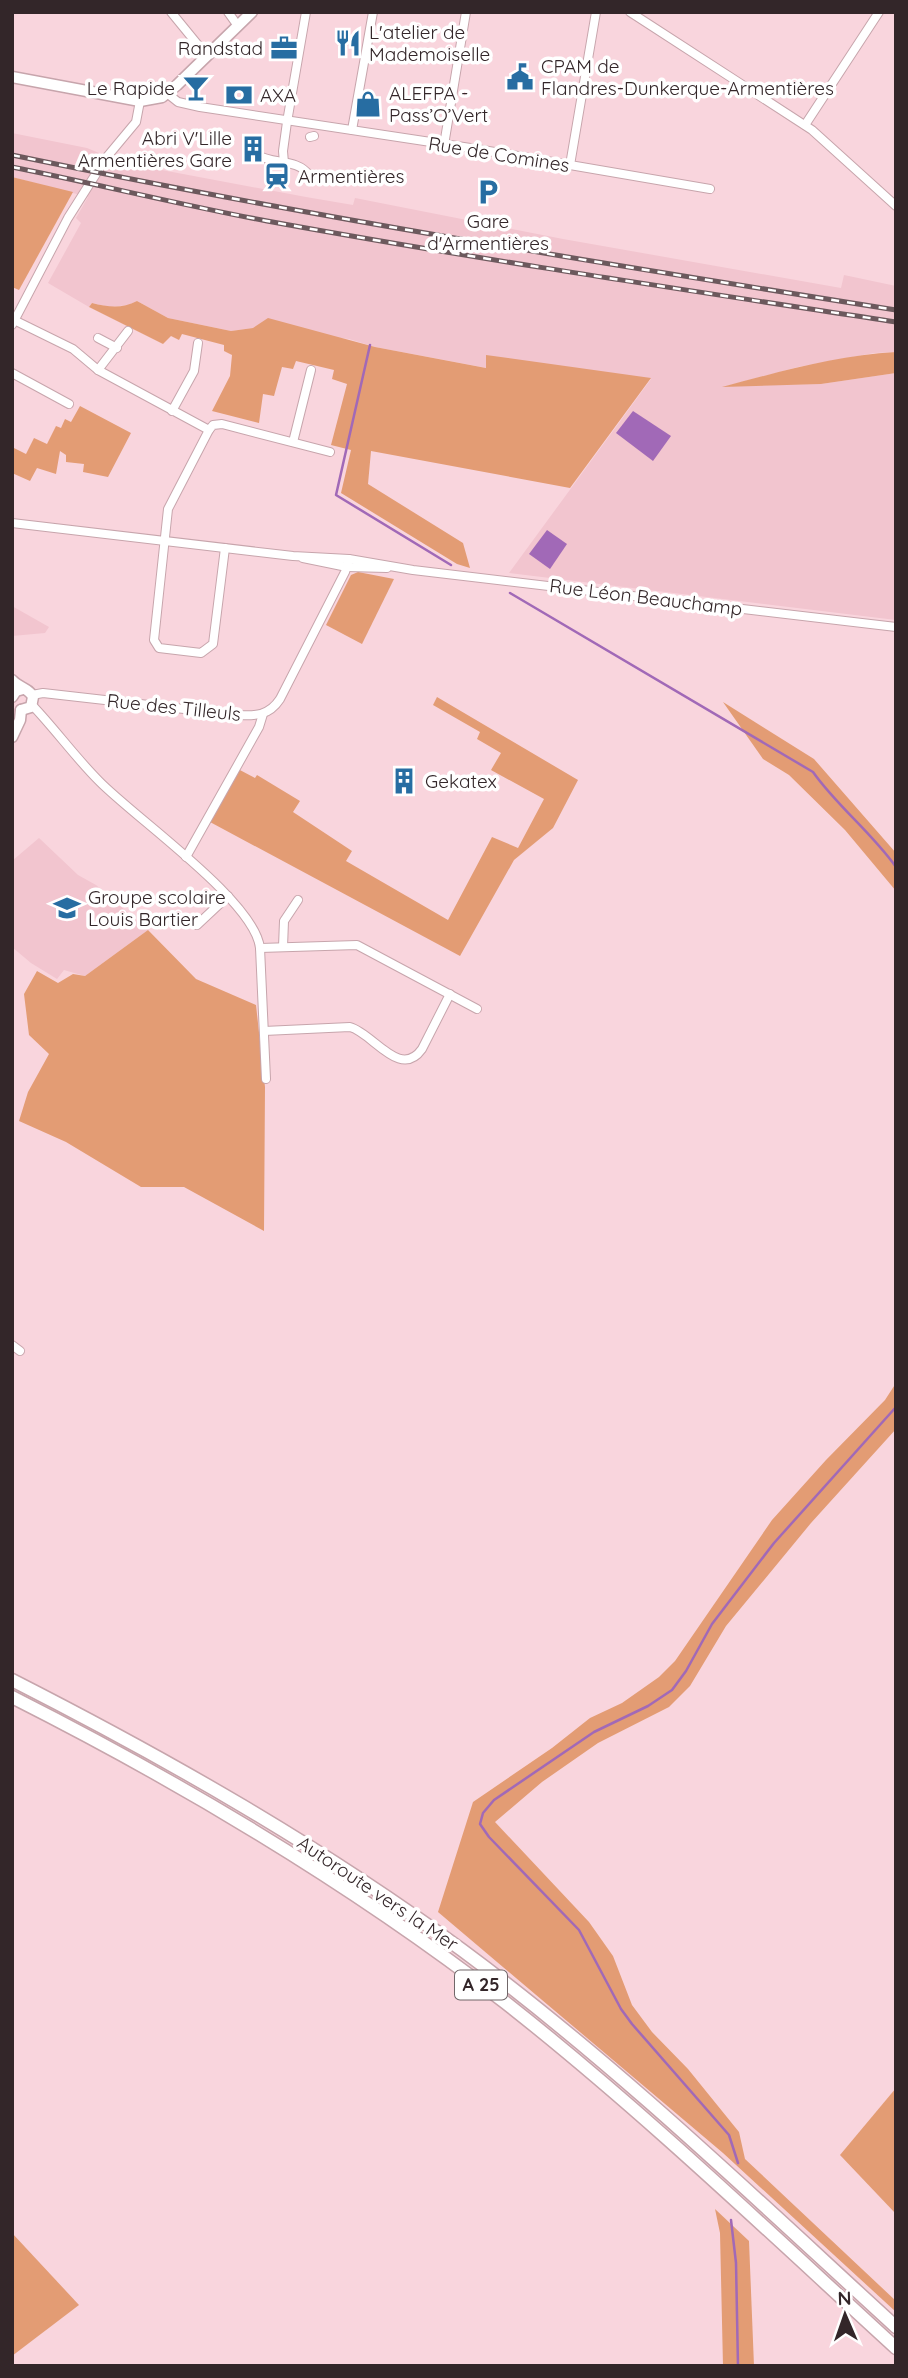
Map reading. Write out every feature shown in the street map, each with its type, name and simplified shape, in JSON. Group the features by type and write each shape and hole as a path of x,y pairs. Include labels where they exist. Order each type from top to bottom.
{"highway":[{"name":"Autoroute vers la Mer","path":"12,1680 142,1748 270,1821 384,1895 462,1950 537,2008 643,2098 896,2327"},
{"name":"A 25","path":"12,1697 143,1766 255,1830 341,1885 434,1950 514,2010 630,2107 896,2348"}],"main road":[{"path":"12,79 139,101 155,100 167,94 252,12"},
{"path":"12,680 24,698 20,720 12,737"},
{"path":"17,690 24,698 15,707 12,699 17,690"}],"street":[{"path":"171,12 207,56"},
{"path":"228,12 238,26"},
{"path":"284,163 287,122 306,12"},
{"path":"444,145 466,12"},
{"path":"570,164 596,12"},
{"path":"630,12 805,125 896,206"},
{"path":"805,125 879,12"},
{"path":"352,130 372,16"},
{"name":"Rue de Comines","path":"167,94 182,103 287,122 570,164 710,190"},
{"path":"139,101 135,125 106,158 50,251 13,322 78,352 98,370 209,430"},
{"path":"256,154 262,159 304,169 309,175"},
{"path":"98,370 128,331"},
{"path":"98,338 117,348"},
{"path":"172,411 194,370 198,343"},
{"path":"293,442 311,370"},
{"path":"12,373 69,404"},
{"path":"225,548 213,644 201,653 159,648 154,639 170,504 213,425 222,424 330,452"},
{"name":"Rue Léon Beauchamp","path":"12,523 896,627"},
{"name":"Rue des Tilleuls","path":"24,698 43,693 237,715 263,714 275,707 280,699 348,563"},
{"path":"24,698 100,782 228,896 253,926 260,948 266,1079"},
{"path":"186,857 259,727 263,714"},
{"path":"197,925 228,896"},
{"path":"283,947 284,921 298,900"},
{"path":"260,948 357,944 477,1009"},
{"path":"264,1031 350,1027 362,1031 392,1056 409,1059 422,1049 450,994"}],"shaded area":[{"path":"12,133 87,148 99,153 98,158 306,197 353,205 355,198 563,239 841,288 844,275 896,286 896,352 874,353 798,367 727,386 821,384 896,373 896,620 509,573 651,379 486,356 487,368 375,347 349,339 253,328 231,331 168,318 137,301 129,305 109,307 92,303 89,307 48,283 81,223 76,218 88,197 12,177"},
{"path":"12,177 73,192 19,290 12,287"},
{"path":"137,301 168,318 231,331 253,328 268,318 375,347 486,368 486,355 651,378 570,488 371,451 368,484 463,543 470,568 457,564 341,493 351,450 331,445 347,384 332,379 334,370 296,361 293,369 282,367 274,396 263,394 259,423 212,411 230,376 232,355 224,351 224,345 182,334 179,340 171,336 163,344 89,307 92,303 115,306"},
{"path":"896,352 896,373 821,384 722,387 830,360"},
{"path":"80,406 131,433 108,477 83,472 84,464 66,462 66,455 60,451 56,474 37,468 30,481 12,473 12,447 26,454 34,438 47,444 56,426 61,428 65,419 71,422"},
{"path":"633,411 671,436 653,461 616,433"},
{"path":"547,530 567,544 550,569 529,554"},
{"path":"358,572 394,579 362,644 326,625 351,575"},
{"path":"12,606 49,627 45,633 12,636"},
{"path":"437,697 578,780 553,828 514,860 460,956 210,822 238,769 255,778 257,775 300,801 293,812 352,851 346,861 448,920 492,837 518,848 544,799 491,770 501,753 477,739 480,732 433,705"},
{"path":"723,702 814,759 896,853 896,891 845,830 789,775 763,759"},
{"name":"Groupe scolaire Louis Bartier","path":"39,838 78,875 96,885 148,930 85,976 64,970 57,979 12,947 12,861"},
{"path":"148,930 196,979 256,1005 265,1087 264,1231 184,1187 141,1187 66,1142 19,1121 28,1092 49,1054 29,1035 24,994 37,971 58,983 73,974 85,976"},
{"path":"896,1383 896,1429 811,1523 726,1626 690,1686 669,1707 598,1743 542,1782 495,1822 589,1922 613,1956 632,2005 652,2032 688,2069 739,2132 745,2159 896,2301 896,2312 723,2153 438,1912 473,1802 552,1748 590,1718 622,1703 659,1677 675,1661 772,1520 885,1400"},
{"path":"896,2088 896,2214 840,2155"},
{"path":"715,2209 749,2241 754,2366 723,2366 720,2233"},
{"path":"12,2233 79,2305 12,2356"}],"waterway":[{"path":"370,345 336,495 451,565"},
{"path":"510,593 813,772 896,867"},
{"path":"738,2163 729,2135 621,2009 579,1930 489,1837 480,1824 483,1813 494,1800 594,1732 648,1706 672,1690 686,1671 712,1624 774,1543 896,1407"},
{"path":"731,2220 736,2263 738,2366"}],"railway":[{"path":"12,155 342,218 896,310"},
{"path":"12,167 235,215 345,235 896,322"}],"place":[{"name":"L'atelier de Mademoiselle","path":"348,43"},
{"name":"Randstad","path":"284,48"},
{"name":"CPAM de Flandres-Dunkerque-Armentières","path":"520,77"},
{"name":"Le Rapide","path":"196,88"},
{"name":"AXA","path":"239,95"},
{"name":"ALEFPA - Pass’O’Vert","path":"368,104"},
{"name":"Abri V'Lille Armentières Gare","path":"253,149"},
{"name":"Armentières","path":"277,176"},
{"name":"Gare d'Armentières","path":"488,192"},
{"name":"Gekatex","path":"404,781"},
{"name":"Groupe scolaire Louis Bartier","path":"67,908"}]}
